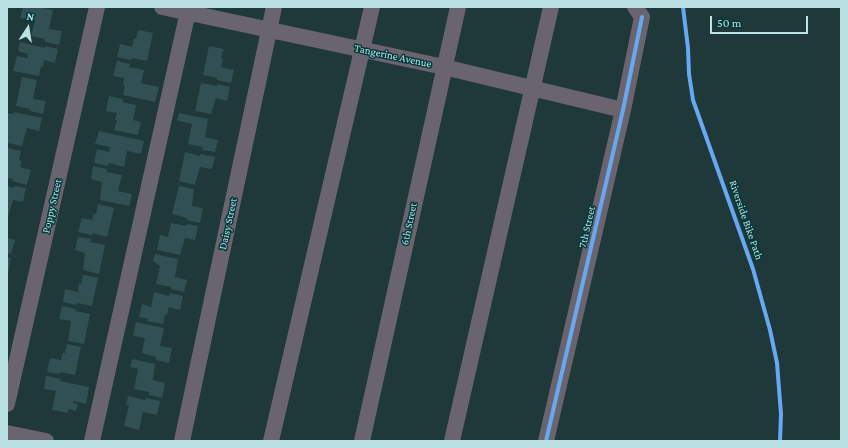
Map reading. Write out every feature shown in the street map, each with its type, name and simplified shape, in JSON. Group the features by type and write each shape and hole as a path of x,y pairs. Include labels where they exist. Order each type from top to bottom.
{"street":[{"name":"Poppy Street","path":"7,404 97,7"},
{"name":"Tangerine Avenue","path":"162,7 188,10 268,30 444,67 623,110"},
{"name":"Daisy Street","path":"182,441 274,7"},
{"path":"271,441 372,7"},
{"name":"6th Street","path":"362,441 458,7"},
{"path":"452,441 551,7"},
{"path":"92,441 188,10"},
{"name":"7th Street","path":"546,441 623,110 638,12"},
{"path":"7,433 46,441"}],"building":[{"path":"23,7 39,7 53,10 49,29 62,31 59,45 45,42 45,39 31,36 35,21 20,18"},
{"path":"138,30 153,33 147,61 117,57 120,44 132,47"},
{"path":"20,42 45,48 45,46 58,49 55,63 44,60 39,76 13,71 17,56 27,58 28,54 18,51"},
{"path":"209,46 224,49 221,58 223,59 221,67 234,70 231,83 203,75"},
{"path":"117,61 130,64 129,67 144,70 141,83 159,87 155,102 123,95 125,86 123,85 124,78 113,76"},
{"path":"22,77 37,80 33,99 46,101 43,114 16,106"},
{"path":"201,83 230,87 227,101 216,98 211,114 195,111"},
{"path":"109,96 123,99 122,102 136,105 133,120 141,122 138,135 114,130 117,120 115,120 117,113 106,111"},
{"path":"14,112 42,118 39,131 27,128 22,146 7,143 7,113 14,114"},
{"path":"179,113 208,119 205,137 218,140 215,152 202,150 203,147 188,144 192,124 177,120"},
{"path":"99,131 144,141 141,154 127,151 124,167 109,163 108,166 94,163 97,149 109,152 110,147 95,144"},
{"path":"7,148 21,151 19,160 22,161 20,167 31,170 27,185 7,178"},
{"path":"185,152 200,156 201,154 215,157 212,169 200,167 195,185 179,181"},
{"path":"93,166 107,169 106,172 122,175 118,191 132,194 129,206 100,200 102,182 91,179"},
{"path":"7,186 13,188 14,186 26,188 23,202 13,200 8,217"},
{"path":"179,186 194,189 192,206 203,208 200,223 186,220 187,218 172,214"},
{"path":"98,204 114,208 107,237 93,233 92,235 78,232 82,218 92,220 94,213 96,214"},
{"path":"171,223 186,226 187,224 198,226 195,240 185,238 180,255 157,250 160,235 168,237"},
{"path":"78,237 91,239 90,242 105,245 99,274 83,270 85,253 75,250"},
{"path":"7,238 15,240 11,254 7,253"},
{"path":"155,254 178,259 175,277 187,280 184,292 171,289 171,287 156,284 160,266 153,261"},
{"path":"7,257 11,258 8,273 7,273"},
{"path":"83,275 98,278 92,306 63,302 65,289 78,292 79,283 81,284"},
{"path":"154,292 169,296 170,293 183,296 180,310 169,307 167,315 165,314 163,324 147,321 148,319 139,317 142,304 151,307"},
{"path":"62,306 76,309 75,311 90,314 84,344 68,341 71,321 59,319"},
{"path":"136,322 164,328 160,346 172,348 169,363 156,360 156,357 142,353 145,338 133,336"},
{"path":"67,344 81,347 75,375 60,372 60,374 47,372 50,358 61,360 63,353 65,353"},
{"path":"132,359 155,364 153,380 165,383 162,398 149,395 149,392 134,389 138,369 130,367"},
{"path":"46,376 61,379 60,381 89,387 86,404 73,401 73,403 78,404 76,411 68,409 68,413 52,410 56,391 44,389"},
{"path":"128,396 145,400 146,398 160,401 157,415 143,412 139,430 124,426 129,405 126,405"}],"cycle path":[{"name":"Riverside Bike Path","path":"683,7 693,100 753,269 770,330 777,363 781,414 780,441"},
{"path":"546,441 623,110 642,17"}]}
